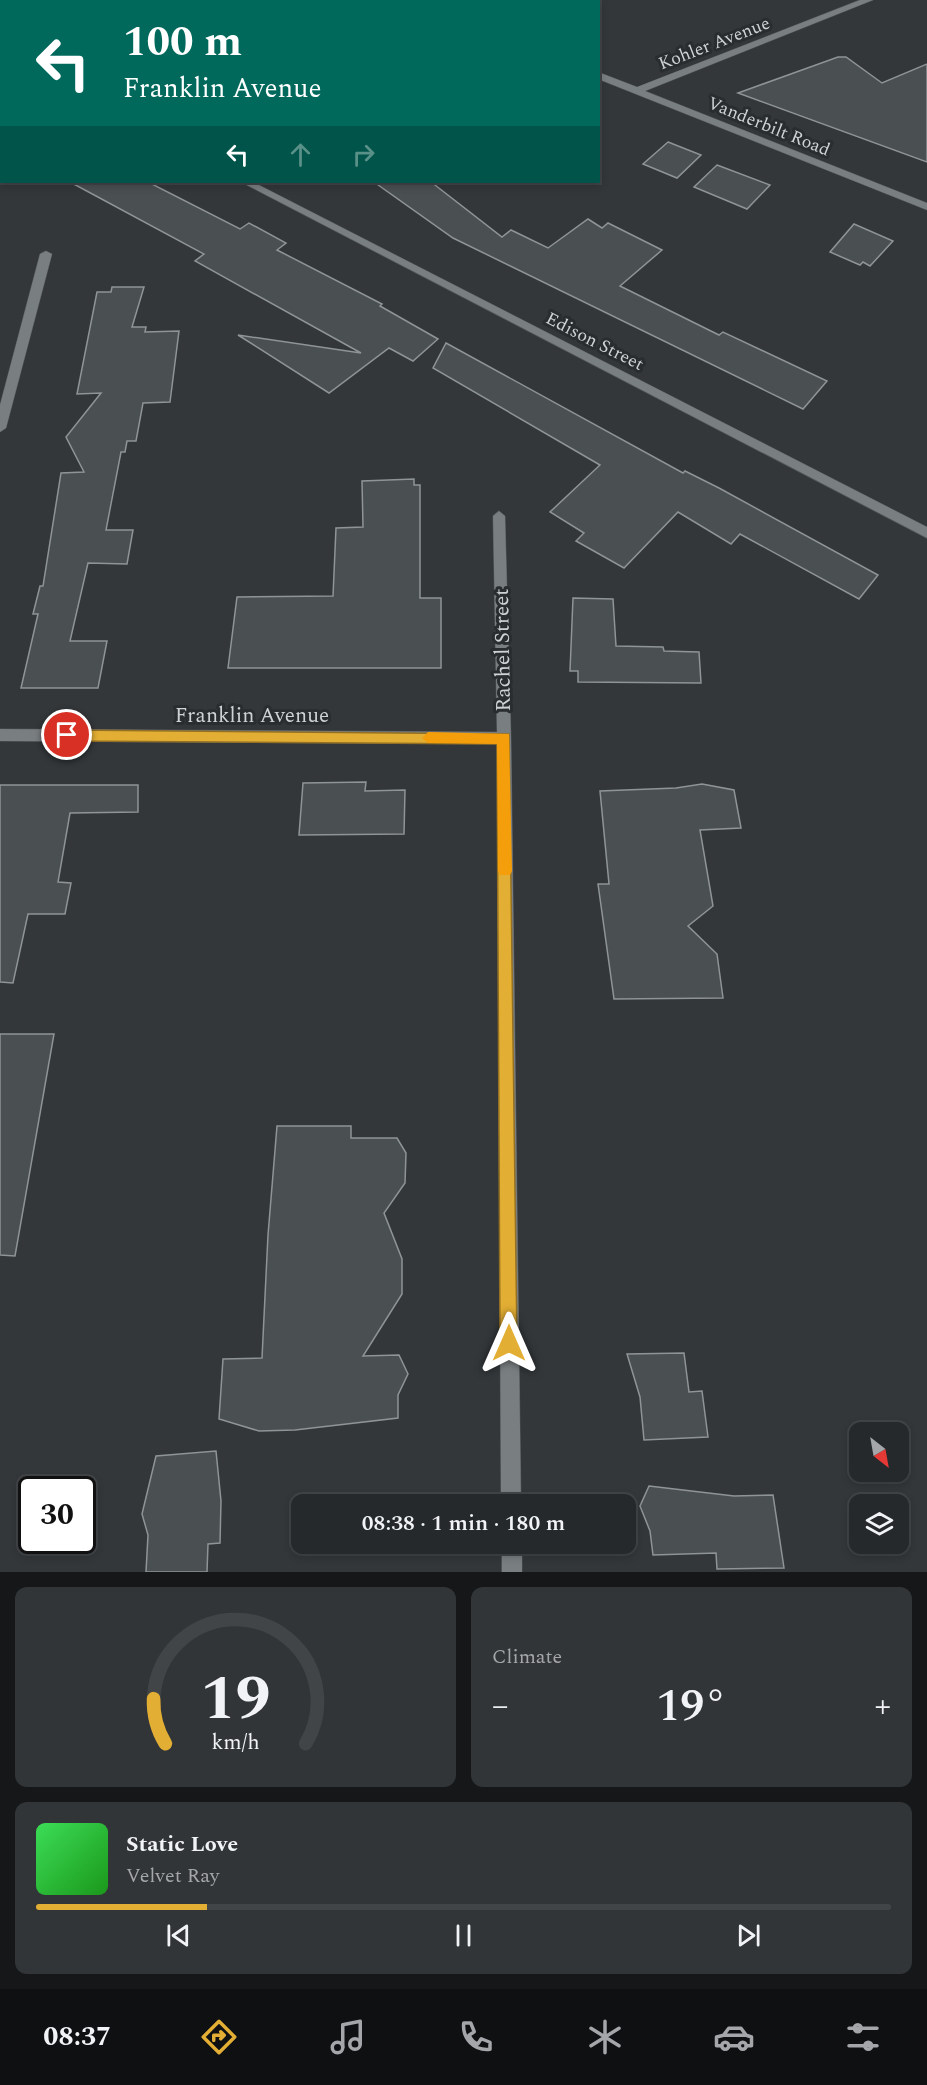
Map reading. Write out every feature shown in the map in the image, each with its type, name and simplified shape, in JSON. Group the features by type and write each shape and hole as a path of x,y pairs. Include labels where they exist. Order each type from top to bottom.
{"street":[{"name":"Kohler Avenue","path":"638,90 868,0"},
{"name":"Vanderbilt Road","path":"600,76 927,207"},
{"name":"Edison Street","path":"248,183 927,533"},
{"path":"0,428 46,254"},
{"name":"Rachel Street","path":"499,516 504,738 511,1494"},
{"name":"Franklin Avenue","path":"0,735 504,738"},
{"path":"512,1554 512,1572"}],"building":[{"path":"838,57 846,57 882,83 927,64 927,162 738,93"},
{"path":"668,142 701,155 677,178 643,164"},
{"path":"717,165 770,185 747,209 694,187"},
{"path":"72,183 150,183 240,229 249,223 286,243 277,250 382,304 380,306 438,339 413,361 389,348 329,393 238,335 361,353 195,261 204,254"},
{"path":"375,183 432,183 502,237 511,230 548,248 588,219 602,228 608,223 662,250 620,286 719,335 723,332 827,381 803,409 453,238"},
{"path":"854,224 893,241 870,266 863,262 860,265 830,252"},
{"path":"112,287 144,287 132,327 146,327 145,332 179,331 170,402 143,403 136,441 127,441 125,452 121,452 106,530 133,530 127,564 88,563 70,641 107,641 98,688 21,688 38,614 33,614 40,586 43,586 61,473 84,472 66,437 101,393 77,394 97,292 111,292"},
{"path":"446,343 683,473 685,471 719,488 878,575 859,599 740,534 731,544 678,512 624,568 576,541 584,533 550,512 600,465 433,368"},
{"path":"414,479 414,485 420,485 420,598 441,598 441,668 228,668 237,597 333,596 336,528 363,527 362,481"},
{"path":"573,598 613,599 616,646 663,647 664,651 699,652 701,683 578,682 578,671 570,671"},
{"path":"366,782 365,791 405,790 404,834 299,835 303,783"},
{"path":"702,784 734,790 741,828 700,830 713,906 688,926 717,954 723,998 614,999 598,884 609,884 600,791 676,788"},
{"path":"0,785 138,785 138,812 70,813 58,882 71,883 65,914 28,914 13,983 0,982"},
{"path":"0,1034 54,1034 15,1256 0,1255"},
{"path":"277,1126 351,1126 351,1138 397,1138 406,1153 405,1183 384,1213 402,1259 402,1294 363,1356 399,1355 408,1374 398,1395 398,1418 295,1430 259,1431 219,1419 223,1359 262,1358 268,1235"},
{"path":"684,1353 689,1392 702,1391 708,1437 644,1440 640,1397 627,1354"},
{"path":"216,1451 221,1501 220,1543 208,1544 207,1572 146,1572 148,1535 142,1514 156,1456"},
{"path":"649,1486 734,1496 773,1495 784,1568 717,1569 716,1553 653,1555 650,1531 640,1506"}],"slow traffic":[{"path":"428,738 504,738 505,871"}],"route":[{"path":"67,735 504,738 509,1343"}]}
